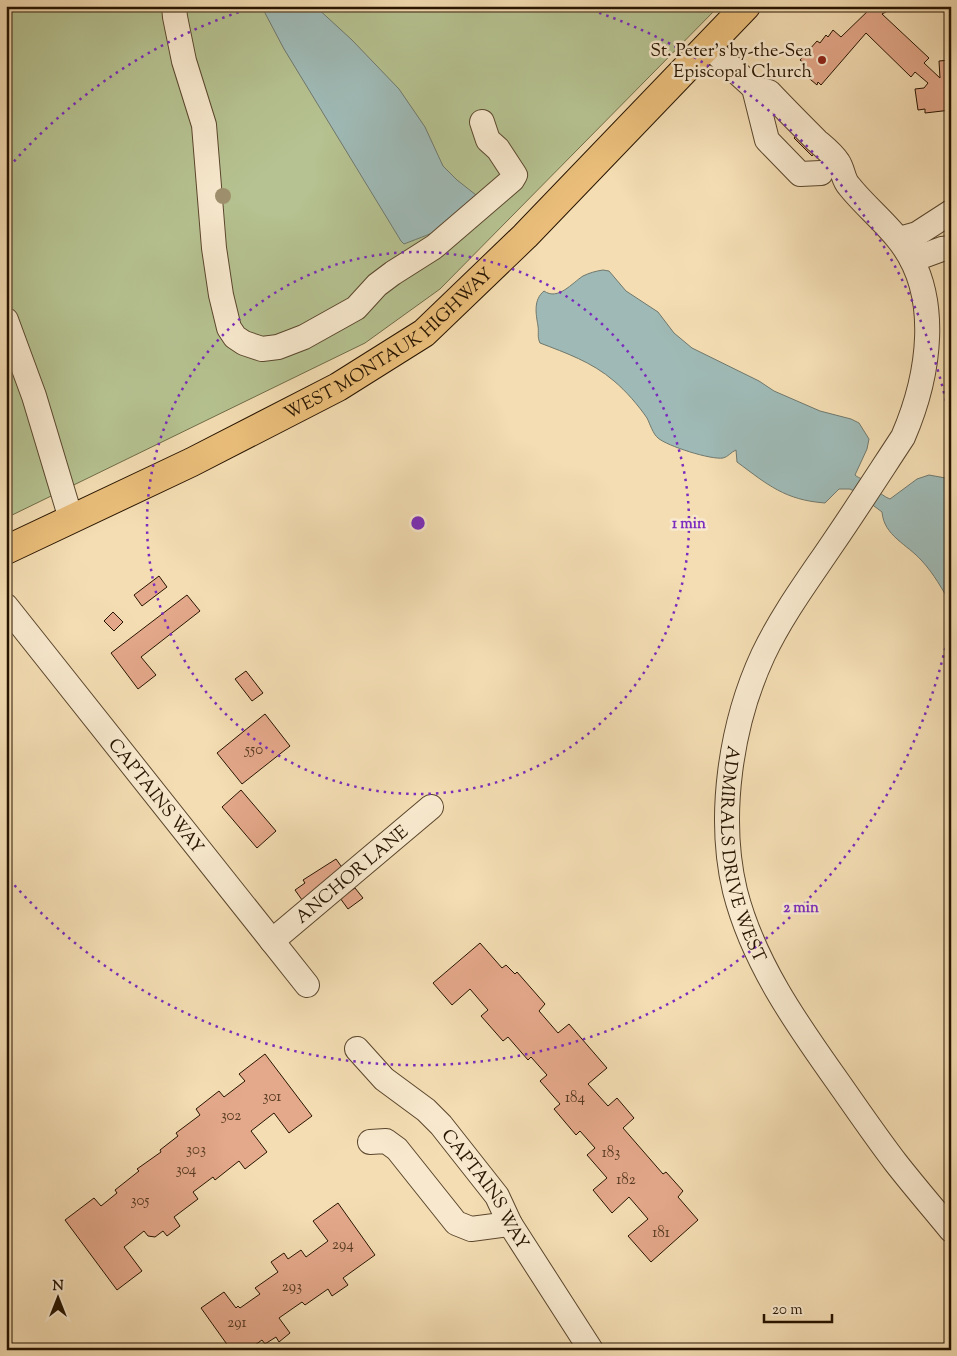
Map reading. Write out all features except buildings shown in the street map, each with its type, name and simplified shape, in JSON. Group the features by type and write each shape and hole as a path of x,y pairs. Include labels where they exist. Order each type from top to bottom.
{"main road":[{"name":"WEST MONTAUK HIGHWAY","path":"6,550 192,462 338,386 424,333 525,236 708,48 746,6"}],"street":[{"path":"174,6 184,61 204,125 214,248 221,295 229,328 235,337 244,343 262,349 278,347 304,336 356,308 385,279 434,247 512,180 515,175 498,149 488,140 482,122"},
{"path":"708,48 754,88 769,92 838,162 847,184"},
{"path":"754,88 767,140 800,174 821,173 847,184"},
{"name":"ADMIRALS DRIVE WEST","path":"847,184 899,239 912,260 924,291 926,355 920,389 903,437 795,598 763,656 749,690 731,762 728,805 730,860 735,890 746,922 760,957 775,986 814,1048 890,1155 951,1230"},
{"path":"899,239 917,234 951,212"},
{"path":"912,260 942,249 951,248"},
{"path":"6,320 34,396 71,519"},
{"name":"CAPTAINS WAY","path":"6,606 307,985"},
{"name":"ANCHOR LANE","path":"272,941 431,807"},
{"name":"CAPTAINS WAY","path":"357,1049 384,1079 426,1110 441,1125 497,1196 510,1224 591,1350"},
{"path":"370,1142 386,1141 396,1149 456,1223 471,1229 510,1224"}],"green space":[{"path":"6,6 719,6 440,289 365,343 6,518"}],"water":[{"path":"263,6 315,6 352,40 399,89 425,127 443,166 476,195 461,214 445,227 404,244 401,241 284,49"},
{"path":"603,270 609,271 626,291 658,312 674,333 692,348 759,381 774,391 820,411 859,423 869,439 867,449 855,475 869,483 886,497 890,499 917,479 929,475 951,479 951,604 926,566 892,534 887,527 882,512 854,491 839,489 825,503 799,499 778,490 737,462 736,450 723,458 717,458 700,455 670,445 656,436 647,418 636,403 606,374 579,359 540,343 536,307 538,299 544,291 549,294 560,292 583,276"}],"place":[{"name":"St. Peter's by-the-Sea Episcopal Church","path":"822,60"}]}
